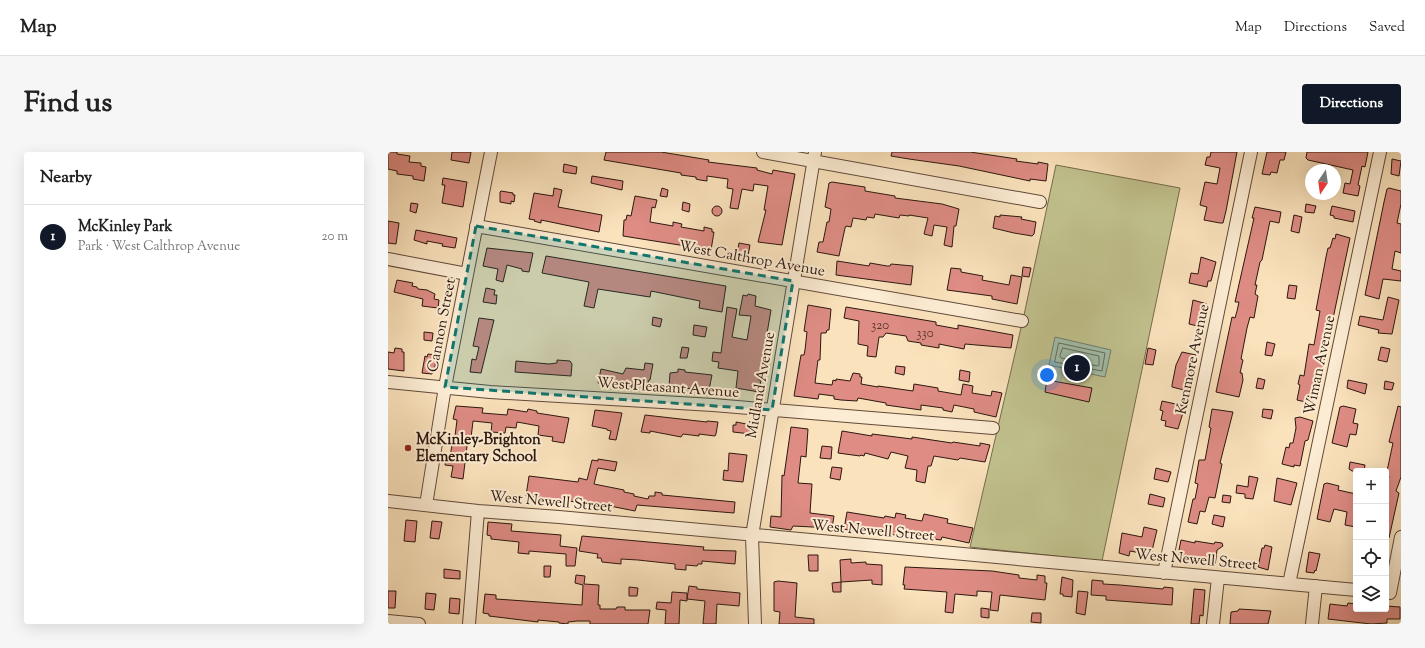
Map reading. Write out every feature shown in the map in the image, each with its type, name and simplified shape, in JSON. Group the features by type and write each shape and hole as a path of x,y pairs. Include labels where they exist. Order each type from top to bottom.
{"street":[{"name":"Cannon Street","path":"426,505 445,387 490,152"},
{"path":"763,152 814,157 1040,202"},
{"name":"Kenmore Avenue","path":"1164,573 1251,152"},
{"name":"Wiman Avenue","path":"1289,584 1380,152"},
{"name":"Midland Avenue","path":"755,624 752,536 814,157"},
{"name":"West Calthrop Avenue","path":"476,226 1022,321"},
{"path":"388,260 467,274"},
{"name":"West Pleasant Avenue","path":"388,382 993,428"},
{"name":"West Newell Street","path":"388,501 478,511 1353,590"},
{"path":"469,624 478,511"},
{"path":"1392,593 1401,537"},
{"path":"1213,624 1218,578"},
{"path":"1312,624 1316,586"},
{"path":"388,621 419,624"}],"highlighted area":[{"path":"476,226 793,281 772,410 445,387"}],"green space":[{"path":"1056,165 1180,188 1102,561 970,547 1024,315"}],"water":[{"path":"1055,337 1111,350 1105,377 1049,365"}],"building":[{"path":"388,152 397,152 397,154 410,156 409,162 421,163 421,166 426,167 424,181 413,179 413,176 397,174 397,171 388,169"},
{"path":"452,152 471,152 469,163 451,160"},
{"path":"606,152 661,152 709,160 708,162 757,168 757,170 772,174 773,170 795,174 782,245 758,242 766,210 764,210 768,186 754,184 753,191 742,189 738,209 730,208 733,189 727,188 728,179 707,176 707,181 700,180 696,179 696,177 681,175 681,173 604,160"},
{"path":"892,152 970,152 1017,159 1016,161 1038,164 1038,162 1048,164 1046,181 1030,179 1030,181 959,166 891,156"},
{"path":"1211,152 1237,152 1223,223 1204,220 1207,207 1200,205 1205,182 1217,184 1220,168 1205,165 1207,157 1210,157"},
{"path":"1267,152 1286,152 1284,160 1280,160 1277,173 1271,172 1270,175 1262,174"},
{"path":"1307,152 1368,152 1365,167 1362,166 1358,185 1360,186 1358,196 1343,193 1345,183 1350,184 1353,170 1341,167 1341,164 1326,164 1308,160 1306,158"},
{"path":"1392,159 1401,161 1399,176 1391,174"},
{"path":"564,164 577,167 576,174 563,172"},
{"path":"592,176 623,181 622,190 591,183"},
{"path":"443,178 467,182 463,207 442,203 445,185 442,185"},
{"path":"832,182 865,187 865,191 895,196 895,198 942,204 959,209 956,226 954,226 952,247 944,245 947,227 934,225 932,236 924,234 928,218 900,215 899,218 875,214 874,218 867,217 866,220 853,218 851,227 846,226 839,256 817,252 819,242 823,242 827,222 829,222 831,209 825,207 829,183"},
{"path":"554,188 562,190 558,207 602,215 599,232 541,220 541,223 529,219 534,193 553,196"},
{"path":"662,188 668,190 667,197 660,196"},
{"path":"1389,188 1401,191 1401,204 1397,223 1401,224 1401,253 1395,251 1392,269 1401,271 1401,281 1383,279 1379,299 1365,295 1384,202 1387,189"},
{"path":"501,191 513,193 513,195 515,195 514,202 511,201 511,204 500,202"},
{"path":"635,196 657,200 655,208 652,207 650,222 673,226 673,222 682,224 681,227 704,231 704,227 712,229 712,232 714,232 711,250 623,236 624,220 626,220 627,215 631,216"},
{"path":"683,202 690,204 689,212 682,210"},
{"path":"411,203 418,204 416,213 410,211"},
{"path":"1306,204 1316,206 1314,213 1305,212"},
{"path":"715,206 719,206 721,207 721,215 715,216 712,213 712,209"},
{"path":"1332,206 1355,211 1353,222 1334,218 1334,216 1330,215"},
{"path":"1255,207 1281,212 1279,223 1270,221 1262,260 1260,262 1255,285 1257,285 1255,294 1258,296 1254,318 1250,317 1241,359 1243,360 1240,373 1242,373 1243,380 1239,397 1216,392 1232,317 1235,318 1239,302 1235,302 1254,218 1252,218"},
{"path":"1000,215 1022,217 1021,219 1036,222 1034,234 1032,236 993,228 995,216 1000,217"},
{"path":"1294,215 1302,217 1299,233 1291,231"},
{"path":"388,221 399,223 396,244 388,243"},
{"path":"416,230 457,238 455,248 442,246 443,244 427,241 427,244 414,240"},
{"path":"1336,234 1350,238 1318,390 1316,390 1314,399 1310,403 1297,400 1300,385 1298,384 1300,375 1304,376 1309,344 1314,345 1320,311 1316,310 1326,257 1328,248 1330,248"},
{"path":"739,243 750,245 748,256 737,254"},
{"path":"487,248 533,253 529,272 507,265 503,282 496,280 498,269 483,266"},
{"path":"546,256 726,286 722,312 699,308 700,301 651,291 650,297 598,289 594,308 584,306 589,282 542,273"},
{"path":"1201,257 1216,262 1211,281 1208,281 1207,287 1189,283 1191,273 1198,274"},
{"path":"837,261 869,266 870,263 887,266 890,266 891,264 913,266 911,285 836,275"},
{"path":"1023,267 1031,268 1029,277 1022,276"},
{"path":"951,268 961,269 961,272 983,276 982,280 1009,285 1011,275 1022,277 1017,304 992,299 992,296 947,290"},
{"path":"397,280 413,283 412,286 417,287 418,289 427,290 435,294 434,299 439,300 438,308 422,306 423,299 394,292"},
{"path":"1289,285 1297,286 1295,299 1287,298"},
{"path":"486,288 495,290 494,295 497,295 496,304 483,302"},
{"path":"748,294 756,296 755,306 771,310 759,380 761,380 759,392 736,388 738,371 718,368 719,362 712,361 713,352 721,353 727,307 737,309 732,337 747,340 751,316 739,315 743,295 747,296"},
{"path":"1388,297 1399,300 1392,334 1378,333 1379,330 1358,325 1360,316 1383,320"},
{"path":"1193,300 1207,304 1202,327 1189,324"},
{"path":"808,305 831,309 829,330 827,330 826,333 821,333 820,360 818,360 815,383 832,385 833,380 836,381 836,379 850,381 853,373 860,374 860,377 862,377 861,384 913,391 914,384 938,388 938,391 961,395 963,384 973,386 972,393 991,396 992,391 1002,393 996,417 974,412 974,409 954,405 952,412 943,410 943,408 921,405 921,410 886,405 886,403 858,398 857,401 841,400 834,399 834,396 819,394 818,399 794,396 801,355 804,355 805,350 807,332 804,331"},
{"path":"846,307 936,322 936,325 958,329 958,325 1013,335 1011,348 965,344 964,349 939,344 939,348 908,341 906,336 886,333 883,337 879,337 876,357 867,356 868,346 858,344 859,321 844,318"},
{"path":"653,317 662,319 660,327 652,325"},
{"path":"479,318 494,320 481,373 470,372 472,359 476,360 479,347 473,346"},
{"path":"694,325 707,327 705,337 693,335"},
{"path":"424,332 433,333 432,341 424,340"},
{"path":"1267,342 1275,344 1272,356 1265,355"},
{"path":"682,347 689,348 687,358 680,358"},
{"path":"1381,347 1390,349 1387,362 1378,360"},
{"path":"395,348 402,349 402,352 404,352 404,371 388,369 388,352 394,353"},
{"path":"1148,348 1156,350 1153,365 1145,364"},
{"path":"1182,352 1196,355 1188,391 1172,387 1176,365"},
{"path":"428,354 436,355 435,367 432,374 422,373 425,356 427,357"},
{"path":"557,360 570,361 572,364 571,376 515,372 516,361 549,364 557,363"},
{"path":"645,363 653,364 647,387 632,385 632,388 598,383 601,369 623,374 626,368 644,370"},
{"path":"896,366 905,367 904,375 895,373"},
{"path":"678,369 685,370 685,372 712,375 709,390 669,387 670,373 678,372"},
{"path":"960,370 970,372 969,382 959,380"},
{"path":"1258,378 1265,380 1263,389 1256,388"},
{"path":"1047,380 1092,388 1089,402 1045,392"},
{"path":"1348,380 1367,384 1365,394 1347,388"},
{"path":"1385,381 1394,383 1392,390 1384,389"},
{"path":"1162,401 1185,406 1178,429 1165,426 1166,421 1161,420 1163,411 1160,410"},
{"path":"456,406 483,408 482,413 507,415 508,409 527,412 528,409 537,411 537,413 569,418 564,443 552,441 553,437 538,435 539,426 517,422 516,428 506,427 505,433 491,432 492,423 473,421 471,438 468,438 463,479 451,477 453,466 445,465 446,457 450,458 452,444 454,444 457,420 453,419"},
{"path":"1343,406 1356,409 1353,423 1358,424 1356,435 1350,434 1347,447 1332,443 1340,407"},
{"path":"1398,406 1401,407 1401,477 1396,491 1399,493 1389,538 1389,468 1388,468 1393,443 1389,442"},
{"path":"1212,409 1233,412 1220,463 1222,464 1215,498 1209,497 1205,512 1200,511 1197,524 1188,522 1198,484 1195,483 1199,460 1205,460 1211,428 1209,427"},
{"path":"1263,409 1273,410 1271,419 1262,417"},
{"path":"595,410 622,413 616,440 609,439 611,431 592,426"},
{"path":"645,415 718,422 716,434 715,436 699,434 699,436 683,434 681,437 650,431 650,433 641,432"},
{"path":"1300,417 1313,421 1308,440 1305,441 1300,466 1294,465 1294,467 1282,464 1286,447 1289,448 1290,443 1293,443 1296,428 1295,418"},
{"path":"736,422 752,425 751,434 733,432 733,425 736,425"},
{"path":"791,427 808,429 806,457 801,456 798,483 812,484 810,513 834,516 832,528 793,526 791,530 770,527 771,516 781,517 782,475 784,476"},
{"path":"842,431 872,436 872,434 912,439 912,437 980,446 980,443 990,445 985,462 934,456 931,466 928,466 925,483 916,481 917,470 905,468 908,456 891,452 888,459 865,453 864,456 860,456 838,453"},
{"path":"822,446 832,447 831,459 820,458"},
{"path":"729,453 747,455 743,482 723,480 724,470 728,471"},
{"path":"598,459 617,462 615,471 598,468 594,484 624,490 624,492 634,494 634,496 648,499 649,496 655,496 655,492 662,493 662,495 735,502 734,513 637,505 635,511 585,501 585,503 526,496 529,476 578,482 579,478 587,480 592,460 598,461"},
{"path":"1350,462 1365,465 1364,468 1353,468 1353,471 1349,469"},
{"path":"832,467 842,468 840,480 830,478"},
{"path":"1156,468 1171,472 1168,482 1154,479"},
{"path":"1249,476 1258,478 1253,499 1245,498 1245,494 1236,493 1237,485 1248,487"},
{"path":"1277,478 1297,483 1291,505 1274,501"},
{"path":"1327,483 1339,486 1338,490 1353,493 1353,526 1345,525 1347,512 1334,509 1330,522 1317,519 1324,484"},
{"path":"1150,494 1165,498 1163,507 1148,504"},
{"path":"1223,495 1231,496 1230,503 1222,502"},
{"path":"847,512 884,518 885,516 895,518 896,513 906,515 905,518 922,521 924,514 948,519 947,523 973,528 969,543 942,537 941,540 875,532 875,534 856,530 856,532 844,529"},
{"path":"1214,515 1225,517 1223,527 1212,524"},
{"path":"406,520 417,521 415,542 404,541"},
{"path":"432,521 442,522 439,539 430,538"},
{"path":"488,522 512,524 511,531 561,535 560,546 577,548 575,566 566,566 566,554 529,551 529,554 518,553 519,542 491,539 491,536 487,535"},
{"path":"1144,527 1157,530 1151,555 1130,551 1129,556 1119,553 1122,533 1142,537"},
{"path":"582,536 704,547 703,550 736,551 735,564 702,561 702,564 698,564 697,566 686,565 686,570 675,569 675,564 638,560 621,559 621,564 602,562 601,558 597,558 598,554 579,551"},
{"path":"1181,540 1195,543 1195,541 1214,544 1215,542 1222,543 1223,546 1217,550 1215,566 1177,560"},
{"path":"1265,545 1272,547 1268,570 1258,567 1262,548 1264,548"},
{"path":"1309,552 1320,554 1316,571 1315,570 1314,573 1306,572"},
{"path":"808,555 818,555 818,571 809,571"},
{"path":"851,559 851,563 866,562 866,564 882,565 882,585 872,584 872,580 841,582 840,560"},
{"path":"544,566 551,566 550,577 544,577"},
{"path":"905,567 992,571 1019,575 1019,578 1037,580 1037,575 1045,576 1045,583 1047,583 1045,600 1000,595 998,611 990,610 992,592 977,591 977,596 955,594 953,613 945,612 947,592 904,589"},
{"path":"444,569 460,571 460,579 444,578"},
{"path":"576,575 585,576 584,584 599,585 598,605 600,605 600,609 616,609 617,607 625,607 625,610 650,610 648,624 590,624 590,621 577,621 568,622 568,624 538,620 538,622 489,616 489,614 483,613 485,594 496,595 496,599 582,605 583,585 575,583"},
{"path":"1062,577 1073,580 1072,597 1063,596 1063,594 1060,594"},
{"path":"1092,580 1103,581 1103,584 1163,589 1164,587 1173,588 1172,605 1106,600 1106,596 1091,595"},
{"path":"774,582 797,583 795,617 814,619 814,624 779,624 780,612 774,611"},
{"path":"841,582 841,592 833,592 832,583"},
{"path":"689,586 697,587 697,589 740,593 739,606 717,604 716,624 703,624 705,601 687,599"},
{"path":"629,587 638,588 637,596 629,596"},
{"path":"1194,589 1205,590 1203,616 1200,615 1199,624 1191,624"},
{"path":"388,591 396,591 395,608 388,608"},
{"path":"1078,591 1088,592 1085,615 1076,613"},
{"path":"672,592 687,593 687,601 680,600 679,624 665,624 666,610 656,609 657,602 671,603"},
{"path":"426,593 436,594 434,610 425,609"},
{"path":"450,598 460,599 459,614 449,613"},
{"path":"1348,603 1353,604 1353,612 1389,612 1389,606 1400,607 1400,619 1387,619 1387,623 1371,624 1328,619 1330,604 1347,606"},
{"path":"981,608 989,609 989,618 981,617"},
{"path":"1239,609 1271,611 1268,624 1230,624 1231,612 1238,611"},
{"path":"1032,613 1041,613 1041,623 1031,622"}],"place":[{"name":"McKinley Park","path":"1077,368"},
{"name":"McKinley-Brighton Elementary School","path":"408,448"}]}
